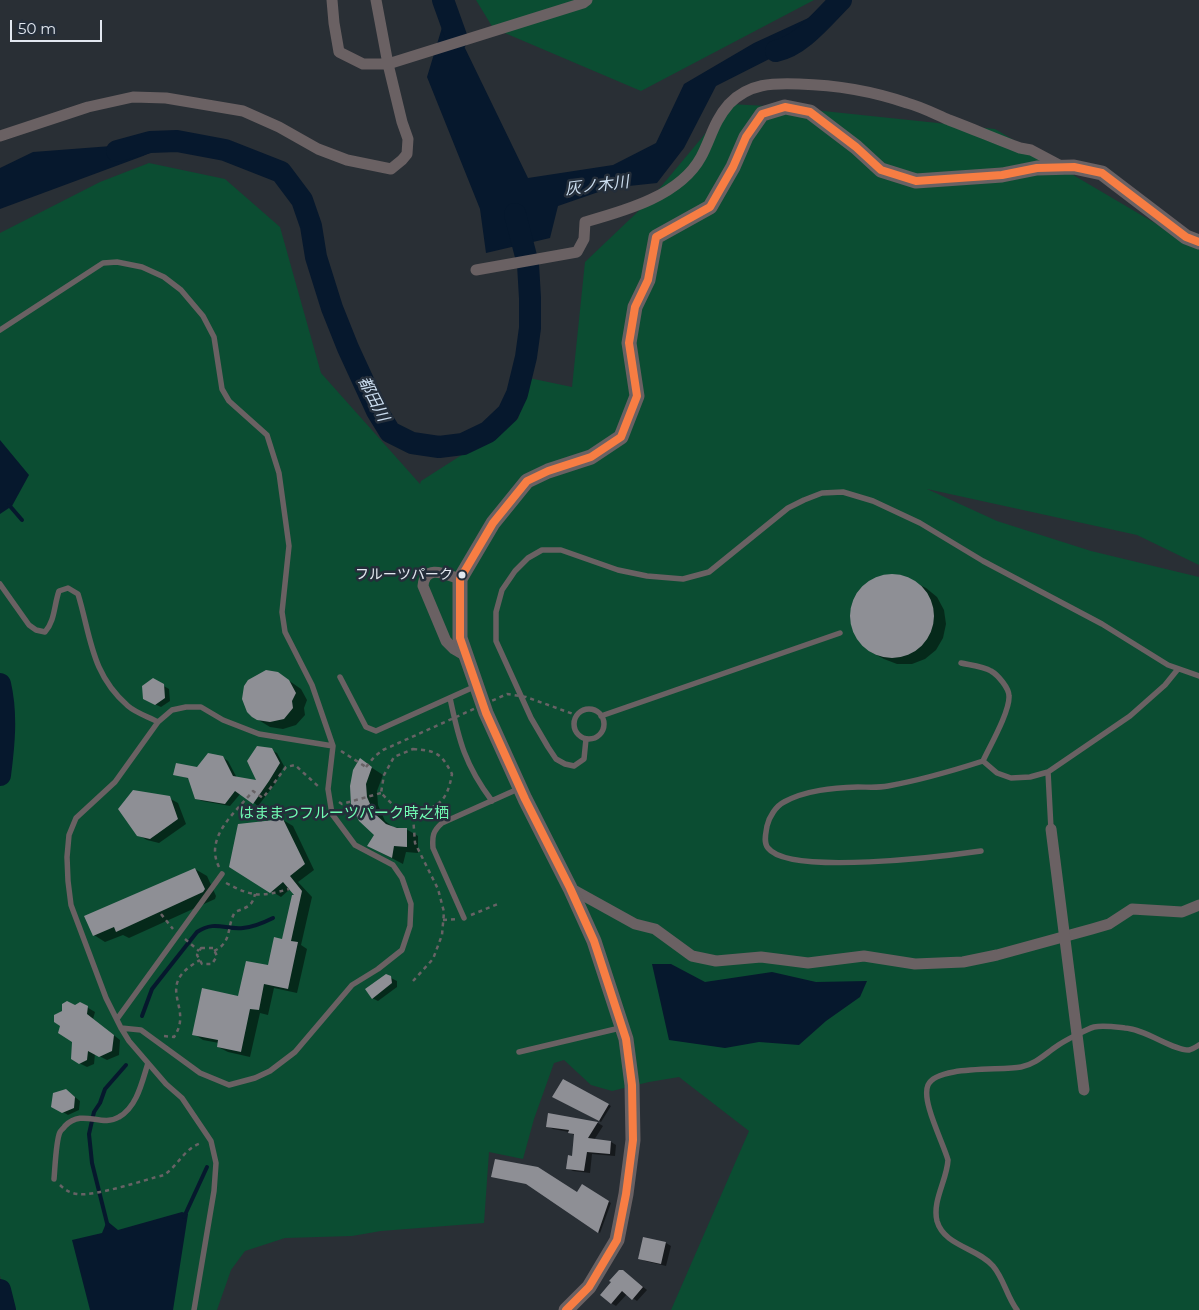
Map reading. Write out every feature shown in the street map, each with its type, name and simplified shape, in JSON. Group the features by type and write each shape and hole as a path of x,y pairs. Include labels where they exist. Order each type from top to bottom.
{"street":[{"path":"332,0 339,52 363,64 388,64 571,7 587,0"},
{"path":"0,136 88,107 133,97 166,98 243,112 278,127 318,148 348,160 391,168 402,160 406,154 408,139 388,64 376,0"},
{"path":"476,270 577,252 584,239 585,222 647,202 674,186 692,169 701,157 716,121 730,104 743,93 758,85 828,85 865,91 908,103 1020,148 1031,150 1064,167"},
{"path":"566,1310 589,1287 617,1240 626,1194 633,1140 632,1085 626,1039 594,941 486,714 460,638 460,579 493,523 527,482 548,471 592,457 621,437 637,396 629,342 635,307 648,280 656,237 710,207 733,167 746,137 762,114 785,107 810,112 856,147 880,170 916,181 1002,176 1037,168 1074,167 1102,173 1186,237 1199,242"},
{"path":"460,579 436,572 424,578 423,586 446,641 454,649 466,656"},
{"path":"1051,829 1084,1090"},
{"path":"570,888 635,924 654,929 692,956 716,961 761,956 808,963 864,956 915,964 963,962 997,955 1109,924 1132,909 1182,912 1199,905"}],"lane":[{"path":"0,330 102,262 117,262 142,267 164,277 181,290 203,316 214,337 222,389 229,401 267,435 279,473 289,546 282,612 285,632 312,685 333,746 328,788 332,814 355,845 393,865 402,878 411,904 410,926 402,950 352,985 295,1052 270,1070 244,1082 229,1085 200,1072 141,1030 121,1028"},
{"path":"586,739 584,759 574,766 556,759 531,718 496,641 496,612 502,590 515,571 528,558 542,550 561,550 618,570 647,576 683,579 709,572 788,508 822,493 843,492 873,501 920,523 983,561 1102,624 1168,665 1199,676"},
{"path":"0,584 29,625 36,630 45,632 51,625 59,591 68,588 78,594 91,648 98,666 109,684 128,706 158,722"},
{"path":"601,716 840,633"},
{"path":"961,663 992,671 1002,681 1009,695 1007,707 998,731 984,761 940,775 886,786 840,788 802,794 782,803 774,811 768,821 765,841 767,848 774,854 806,862 901,861 981,851"},
{"path":"984,761 997,773 1011,778 1030,777 1048,772 1130,716 1164,685 1178,669"},
{"path":"340,677 366,727 376,731 476,686"},
{"path":"450,698 462,750 472,771 492,801"},
{"path":"194,1310 214,1191 216,1163 211,1140 182,1098 166,1084 121,1028 106,998 71,905 67,857 69,836 76,818 114,782 158,722 172,710 186,707 201,707 223,720 259,734 333,746"},
{"path":"586,709 593,709 604,720 604,728 600,736 591,740 577,735 574,729 576,715 586,709"},
{"path":"1048,772 1051,829"},
{"path":"464,918 433,848 432,837 442,823 520,788"},
{"path":"117,1019 180,936 222,874"},
{"path":"520,1052 622,1027"},
{"path":"1017,1310 993,1266 955,1242 942,1230 937,1221 936,1205 948,1168 948,1160 927,1106 927,1086 932,1078 942,1073 960,1070 1022,1067 1036,1062 1059,1044 1094,1027 1127,1028 1151,1035 1181,1049 1190,1050 1199,1045"},
{"path":"54,1178 60,1132 72,1120 119,1118 132,1104 148,1063"}],"path":[{"path":"333,746 366,768 375,756 383,750 506,694 526,697 576,715"},
{"path":"413,748 431,750 444,759 452,774 449,790 436,807 413,815 394,806 381,793 384,775 394,757 413,748"},
{"path":"288,889 267,896 248,893 226,884 216,861 214,844 221,829 252,792 263,798 286,768 295,765 329,796 342,804 381,793"},
{"path":"413,815 414,843 438,890 444,912 442,935 433,958 413,981"},
{"path":"214,951 225,944 231,919 235,912 248,907 253,902 255,894"},
{"path":"162,914 167,923 199,951"},
{"path":"201,948 213,948 217,956 212,964 202,964 197,955 199,951 201,948"},
{"path":"146,1033 174,1037 181,1024 181,1012 176,995 177,984 188,966 200,960"},
{"path":"54,1178 65,1190 78,1194 92,1194 164,1175 189,1149 196,1144 211,1140"}],"green space":[{"path":"476,0 814,0 641,91 493,28"},
{"name":"はままつフルーツパーク時之栖","path":"730,104 785,107 995,129 1199,249 1199,565 1137,535 927,489 997,521 1091,551 1199,577 1199,1310 671,1310 749,1131 679,1077 612,1091 591,1085 564,1060 554,1063 534,1119 523,1159 489,1152 484,1223 381,1231 352,1236 285,1238 245,1251 231,1270 217,1310 10,1310 0,1276 0,233 100,182 149,163 225,179 280,227 321,373 420,484 421,481 518,419 529,378 572,387 585,262 649,201"}],"water":[{"path":"830,8 793,47 716,86 684,148 657,183 610,188 558,206 550,238 486,253 480,209 427,77 447,11 528,178 613,165 656,143 684,84 754,43"},
{"path":"177,141 143,156 0,209 0,168 33,152"},
{"path":"0,440 29,475 12,506 0,514"},
{"path":"652,964 671,964 705,982 772,972 816,982 867,981 860,997 826,1021 799,1045 759,1042 725,1048 669,1040"},
{"path":"182,1212 188,1214 173,1310 90,1310 72,1240 102,1233 107,1221 118,1230"}],"building":[{"path":"892,574 908,577 922,586 931,600 934,616 931,632 922,646 908,655 892,658 876,655 862,646 853,632 850,616 853,600 862,586 876,577"},
{"path":"266,670 278,672 289,680 296,693 292,701 293,708 284,719 270,722 257,720 247,712 242,699 244,686 248,680"},
{"path":"153,678 164,684 165,698 155,705 143,699 142,686"},
{"path":"257,746 272,748 280,763 253,804 235,791 225,804 195,799 188,778 173,775 176,763 197,767 208,753 223,756 233,776 256,780 247,761"},
{"path":"360,758 372,767 366,784 367,797 374,813 386,824 397,828 407,828 407,847 394,846 392,858 367,846 374,835 359,821 351,805 350,786 353,770"},
{"path":"133,790 170,796 178,819 150,839 137,836 118,809"},
{"path":"283,819 305,864 290,876 302,891 291,941 298,942 288,989 264,984 259,1010 250,1009 241,1052 217,1047 218,1040 192,1035 202,988 238,996 246,961 268,965 274,937 282,939 292,895 294,895 283,882 270,893 229,867 238,824"},
{"path":"195,868 205,889 203,892 116,932 114,927 93,936 84,916"},
{"path":"386,974 391,976 392,983 372,999 365,989"},
{"path":"67,1001 75,1005 80,1002 88,1006 87,1014 114,1035 112,1051 99,1057 88,1051 87,1060 79,1064 71,1059 72,1042 58,1033 60,1026 54,1022 54,1015 62,1011 62,1004"},
{"path":"563,1079 609,1104 599,1121 552,1097"},
{"path":"66,1089 75,1097 74,1108 62,1113 51,1107 53,1093"},
{"path":"548,1113 598,1122 588,1138 611,1141 610,1154 587,1152 584,1171 566,1169 568,1155 572,1156 574,1134 568,1133 569,1130 546,1127"},
{"path":"495,1159 538,1167 577,1192 582,1184 609,1201 598,1233 526,1184 491,1177"},
{"path":"643,1237 666,1242 661,1264 638,1259"},
{"path":"619,1270 623,1270 643,1287 632,1300 622,1291 611,1304 600,1295"}],"waterway":[{"name":"都田川","path":"443,0 457,39"},
{"name":"灰ノ木川","path":"776,51 803,37 841,0"},
{"name":"都田川","path":"117,151 150,142 177,141 225,150 281,172 302,200 311,226 316,257 332,308 377,411 390,432 412,443 439,447 463,444 488,432 508,413 517,394 526,357 530,328 530,298 528,264 515,214"},
{"path":"9,505 22,520"},
{"name":"都田川","path":"0,684 4,718 4,740 0,775"},
{"path":"142,1016 152,989 197,932 203,928 215,926 247,927 273,918"},
{"path":"108,1227 92,1163 89,1134 94,1112 100,1103 105,1089 126,1065"},
{"path":"184,1217 207,1167"},
{"name":"都田川","path":"0,1290 5,1310"}],"transit line":[{"path":"566,1310 589,1287 617,1240 626,1194 633,1140 632,1085 626,1039 594,941 570,888 525,799 486,713 460,638 460,579 493,523 527,481 548,471 591,457 621,437 637,396 629,343 635,307 648,280 656,237 710,207 733,167 746,137 762,114 785,107 810,112 856,147 881,170 916,181 1002,175 1037,168 1074,167 1102,173 1186,237 1199,242"}],"place":[{"name":"フルーツパーク","path":"462,575"}]}
